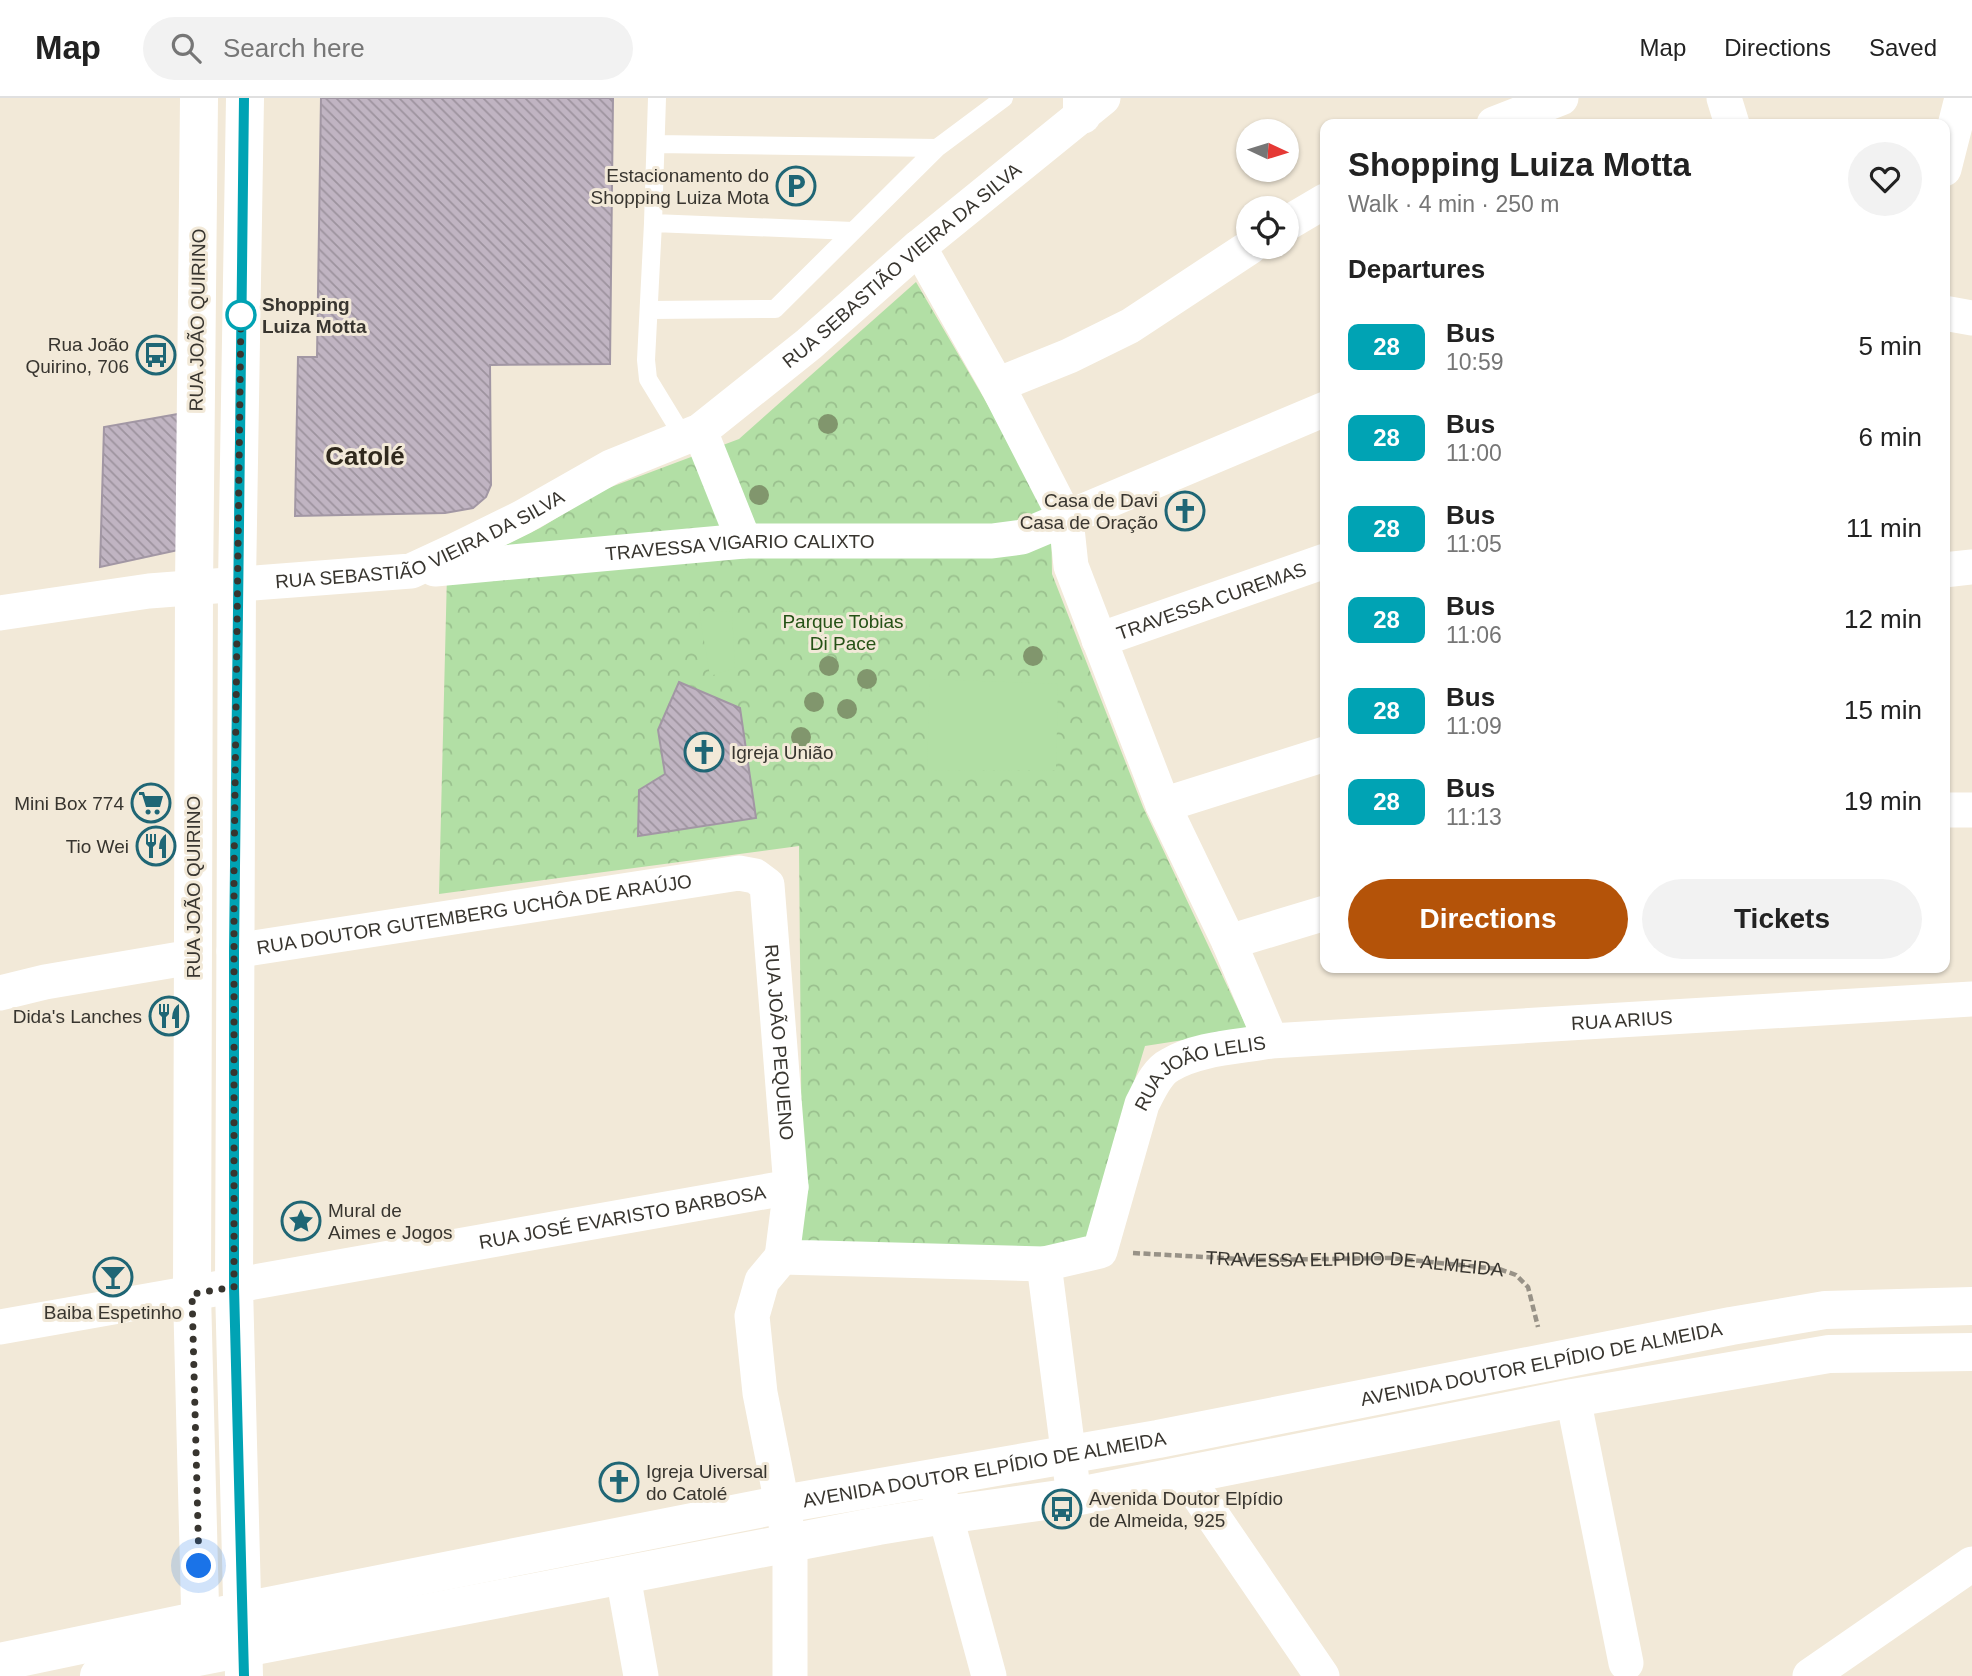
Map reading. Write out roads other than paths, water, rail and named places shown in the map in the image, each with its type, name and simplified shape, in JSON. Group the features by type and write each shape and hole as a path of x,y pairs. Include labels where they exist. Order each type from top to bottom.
{"main road":[{"name":"RUA JOÃO QUIRINO","path":"199,98 194,587 192,1294 201,1651"},
{"path":"244,1644 234,1287 234,951 237,583 248,105"},
{"name":"AVENIDA DOUTOR ELPÍDIO DE ALMEIDA","path":"244,1644 783,1504 1070,1455 1825,1310 1972,1306"},
{"name":"AVENIDA DOUTOR ELPÍDIO DE ALMEIDA","path":"99,1676 201,1651 623,1576 945,1515 1074,1497 1186,1477 1573,1398 1829,1354 1972,1352"},
{"name":"AVENIDA DOUTOR ELPÍDIO DE ALMEIDA","path":"0,1662 201,1651"}],"street":[{"path":"1507,119 1561,98"},
{"path":"1724,98 1730,119"},
{"path":"1950,145 1962,98"},
{"name":"RUA SEBASTIÃO VIEIRA DA SILVA","path":"0,613 149,591 411,571 523,517 611,467 692,435 809,344 1089,104"},
{"path":"1299,216 1320,204"},
{"path":"919,247 997,386 1066,519"},
{"path":"997,386 1069,356 1130,326 1236,256"},
{"path":"1950,314 1972,318"},
{"name":"TRAVESSA VIGARIO CALIXTO","path":"411,571 744,541 992,541 1022,537 1320,412"},
{"path":"692,435 744,541"},
{"name":"RUA JOÃO LELIS","path":"1044,1264 1100,1251 1142,1104 1153,1082 1168,1065 1199,1054 1270,1041 1229,942 1163,804 1071,566 1066,519"},
{"name":"TRAVESSA CUREMAS","path":"1099,640 1320,563"},
{"path":"1950,569 1972,567"},
{"path":"1163,804 1320,756"},
{"path":"1950,810 1972,810"},
{"name":"RUA JOÃO PEQUENO","path":"713,877 739,873 755,876 766,885 791,1187 782,1257 762,1281 752,1316 760,1393 790,1544 790,1676"},
{"name":"RUA DOUTOR GUTEMBERG UCHÔA DE ARAÚJO","path":"234,951 713,877"},
{"path":"1229,942 1320,915"},
{"path":"0,993 45,982 192,957"},
{"name":"RUA ARIUS","path":"1270,1041 1972,999"},
{"name":"RUA JOSÉ EVARISTO BARBOSA","path":"0,1328 791,1187"},
{"path":"782,1257 1044,1264 1074,1497"},
{"path":"1573,1398 1626,1663"},
{"path":"1186,1477 1322,1676"},
{"path":"935,1478 989,1676"},
{"path":"1810,1676 1972,1564"},
{"path":"623,1576 641,1676"}],"lane":[{"path":"657,98 646,360 648,379 692,435"},
{"path":"649,310 775,309 937,149 1004,98"},
{"path":"656,144 937,149"},
{"path":"653,223 853,231"}],"place":[{"name":"Estacionamento do Shopping Luiza Mota","path":"796,186"},
{"name":"Shopping Luiza Motta","path":"241,315"},
{"name":"Rua João Quirino, 706","path":"156,355"},
{"name":"Casa de Davi Casa de Oração","path":"1185,511"},
{"name":"Igreja União","path":"704,752"},
{"name":"Mini Box 774","path":"151,803"},
{"name":"Tio Wei","path":"156,846"},
{"name":"Dida's Lanches","path":"169,1016"},
{"name":"Mural de Aimes e Jogos","path":"301,1221"},
{"name":"Baiba Espetinho","path":"113,1277"},
{"name":"Igreja Uiversal do Catolé","path":"619,1482"},
{"name":"Avenida Doutor Elpídio de Almeida, 925","path":"1062,1509"}],"district":[{"name":"Catolé","path":"365,456"}],"park label":[{"name":"Parque Tobias Di Pace","path":"843,632"}]}
